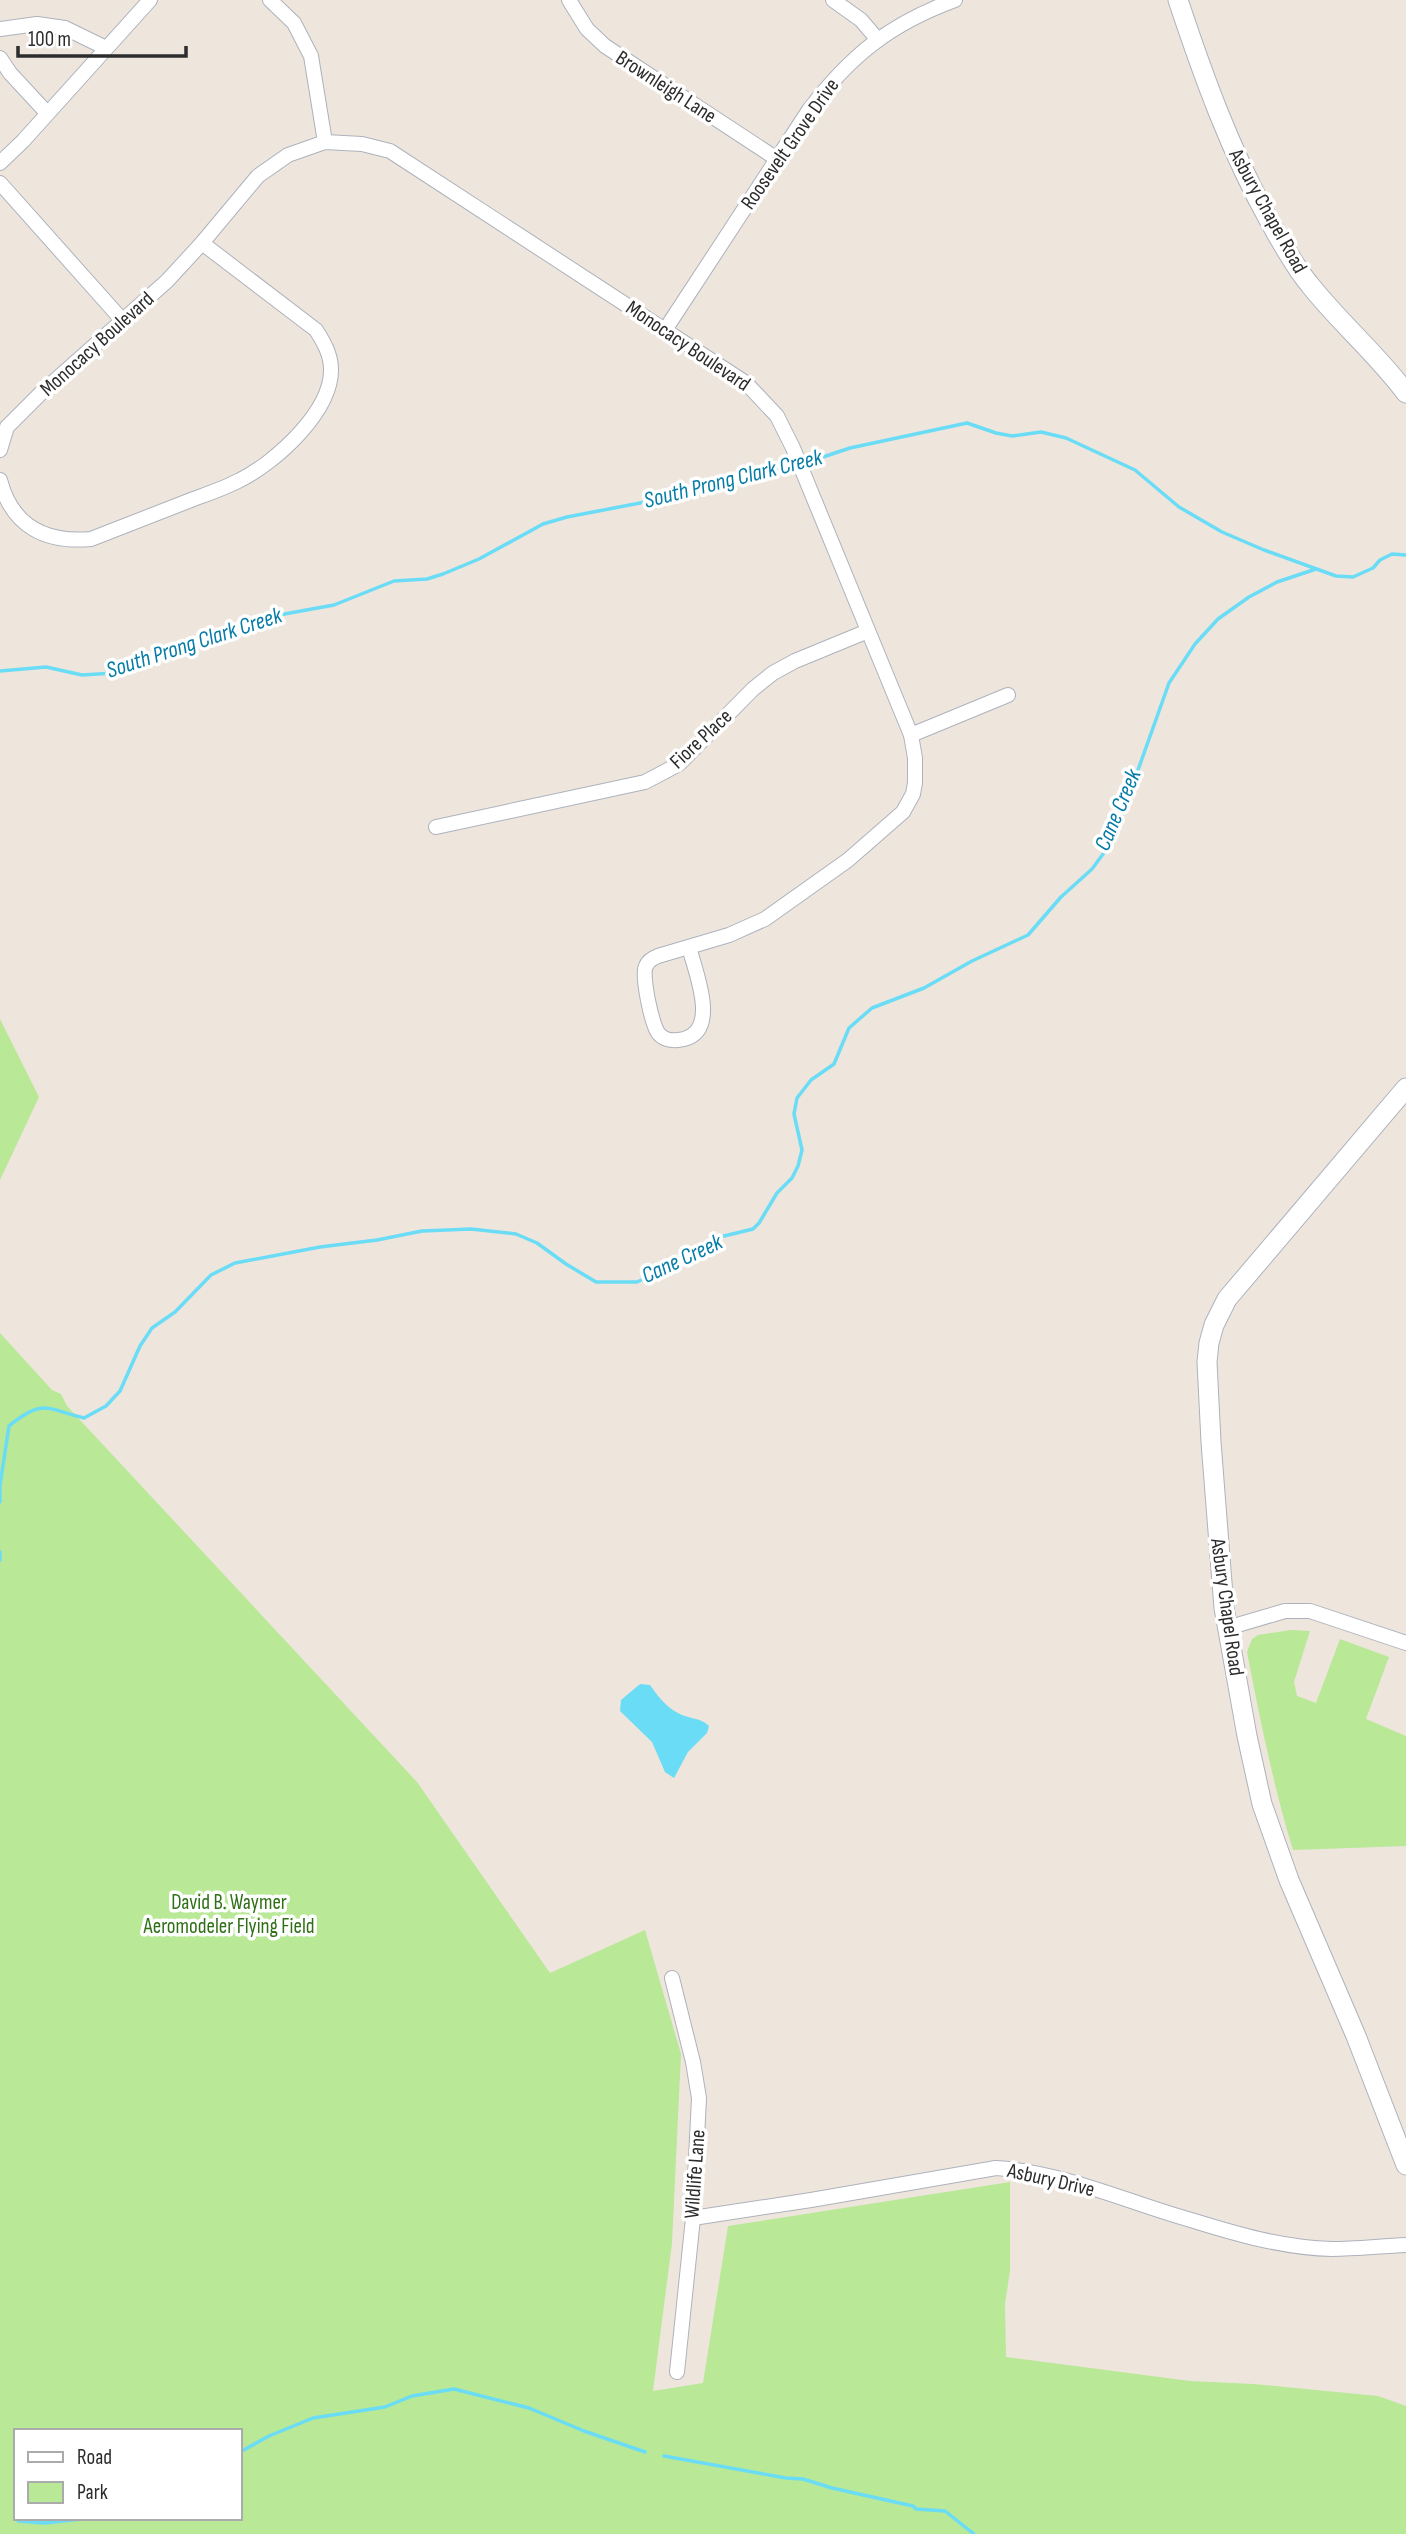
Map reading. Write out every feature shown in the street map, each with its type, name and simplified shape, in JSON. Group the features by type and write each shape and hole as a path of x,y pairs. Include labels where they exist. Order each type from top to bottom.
{"main road":[{"name":"Asbury Chapel Road","path":"1178,0 1217,113 1275,230 1309,285 1376,355 1406,393"},
{"name":"Asbury Chapel Road","path":"1406,1088 1227,1299 1213,1325 1208,1362 1218,1554 1227,1628 1262,1804 1289,1880 1356,2036 1406,2165"}],"street":[{"path":"0,163 150,0"},
{"path":"270,0 294,23 311,56 325,142"},
{"name":"Brownleigh Lane","path":"569,0 587,29 605,47 777,159"},
{"path":"833,0 861,20 878,40"},
{"name":"Roosevelt Grove Drive","path":"666,330 809,110 831,81 853,59 931,4 955,0"},
{"path":"0,29 37,24 65,28 106,48"},
{"path":"0,58 10,73 47,113"},
{"name":"Monocacy Boulevard","path":"0,450 7,427 41,393 167,281 258,176 288,155 325,142 362,144 390,151 666,330 757,393 777,416 793,448 911,736 915,758 915,783 913,794 903,812 848,860 765,919 746,929 658,956 650,961 643,973 655,1028 661,1037 666,1039 692,1037 699,1031 702,1022 702,1001 689,947"},
{"path":"0,183 123,321"},
{"path":"0,480 9,507 33,529 50,537 72,541 91,539 241,480 269,462 307,424 330,386 331,366 326,346 316,330 202,243"},
{"name":"Fiore Place","path":"436,827 645,782 668,771 696,749 753,689 773,673 868,631"},
{"path":"911,736 1008,695"},
{"path":"1227,1628 1285,1611 1310,1611 1406,1643"},
{"name":"Wildlife Lane","path":"672,1978 699,2098 693,2218 677,2372"},
{"name":"Asbury Drive","path":"693,2218 996,2168 1018,2169 1054,2177 1191,2221 1281,2243 1332,2249 1406,2245"}],"green space":[{"path":"0,1019 39,1097 0,1180"},
{"name":"David B. Waymer Aeromodeler Flying Field","path":"0,1333 52,1390 61,1394 67,1406 417,1782 550,1973 645,1930 681,2054 672,2243 653,2391 703,2383 728,2226 1010,2182 1010,2271 1005,2304 1006,2357 1190,2381 1378,2396 1406,2406 1406,2534 0,2534"},
{"path":"1290,1630 1310,1631 1294,1682 1297,1696 1316,1703 1340,1639 1389,1657 1366,1719 1406,1736 1406,1846 1293,1850 1273,1776 1247,1652 1252,1639 1258,1635"}],"water":[{"path":"640,1684 650,1685 662,1700 682,1715 709,1726 707,1733 688,1752 674,1778 665,1772 652,1742 620,1711 621,1700"}],"waterway":[{"name":"South Prong Clark Creek","path":"802,464 850,448 967,423 1012,436 1041,432 1066,438 1135,470 1179,507 1222,532 1336,576 1353,577 1373,568 1380,560 1392,554 1406,555"},
{"name":"South Prong Clark Creek","path":"0,671 46,667 82,675 115,673 216,632 257,619 334,605 394,581 427,579 443,574 479,559 543,524 713,489 795,466"},
{"name":"Cane Creek","path":"0,1485 9,1426 20,1417 38,1409 53,1409 84,1418 106,1406 120,1391 140,1346 152,1328 175,1312 211,1275 235,1263 422,1231 471,1229 516,1234 537,1243 596,1282 637,1282 665,1270 704,1244 753,1229 798,1166 802,1150 794,1114 797,1098 811,1080 834,1064 849,1028 872,1008 924,988 972,961 1028,935 1061,897 1092,869 1106,850 1123,812 1169,683 1195,644 1218,619 1249,597 1277,582 1316,569"},
{"name":"Cane Creek","path":"0,1486 0,1502"},
{"name":"Cane Creek","path":"0,1552 0,1560"},
{"path":"242,2451 269,2436 313,2418 385,2407 412,2396 454,2389 529,2408 645,2452"},
{"path":"664,2456 803,2479 913,2506 916,2509 945,2511 974,2534"},
{"path":"18,2521 45,2523 73,2520"}]}
